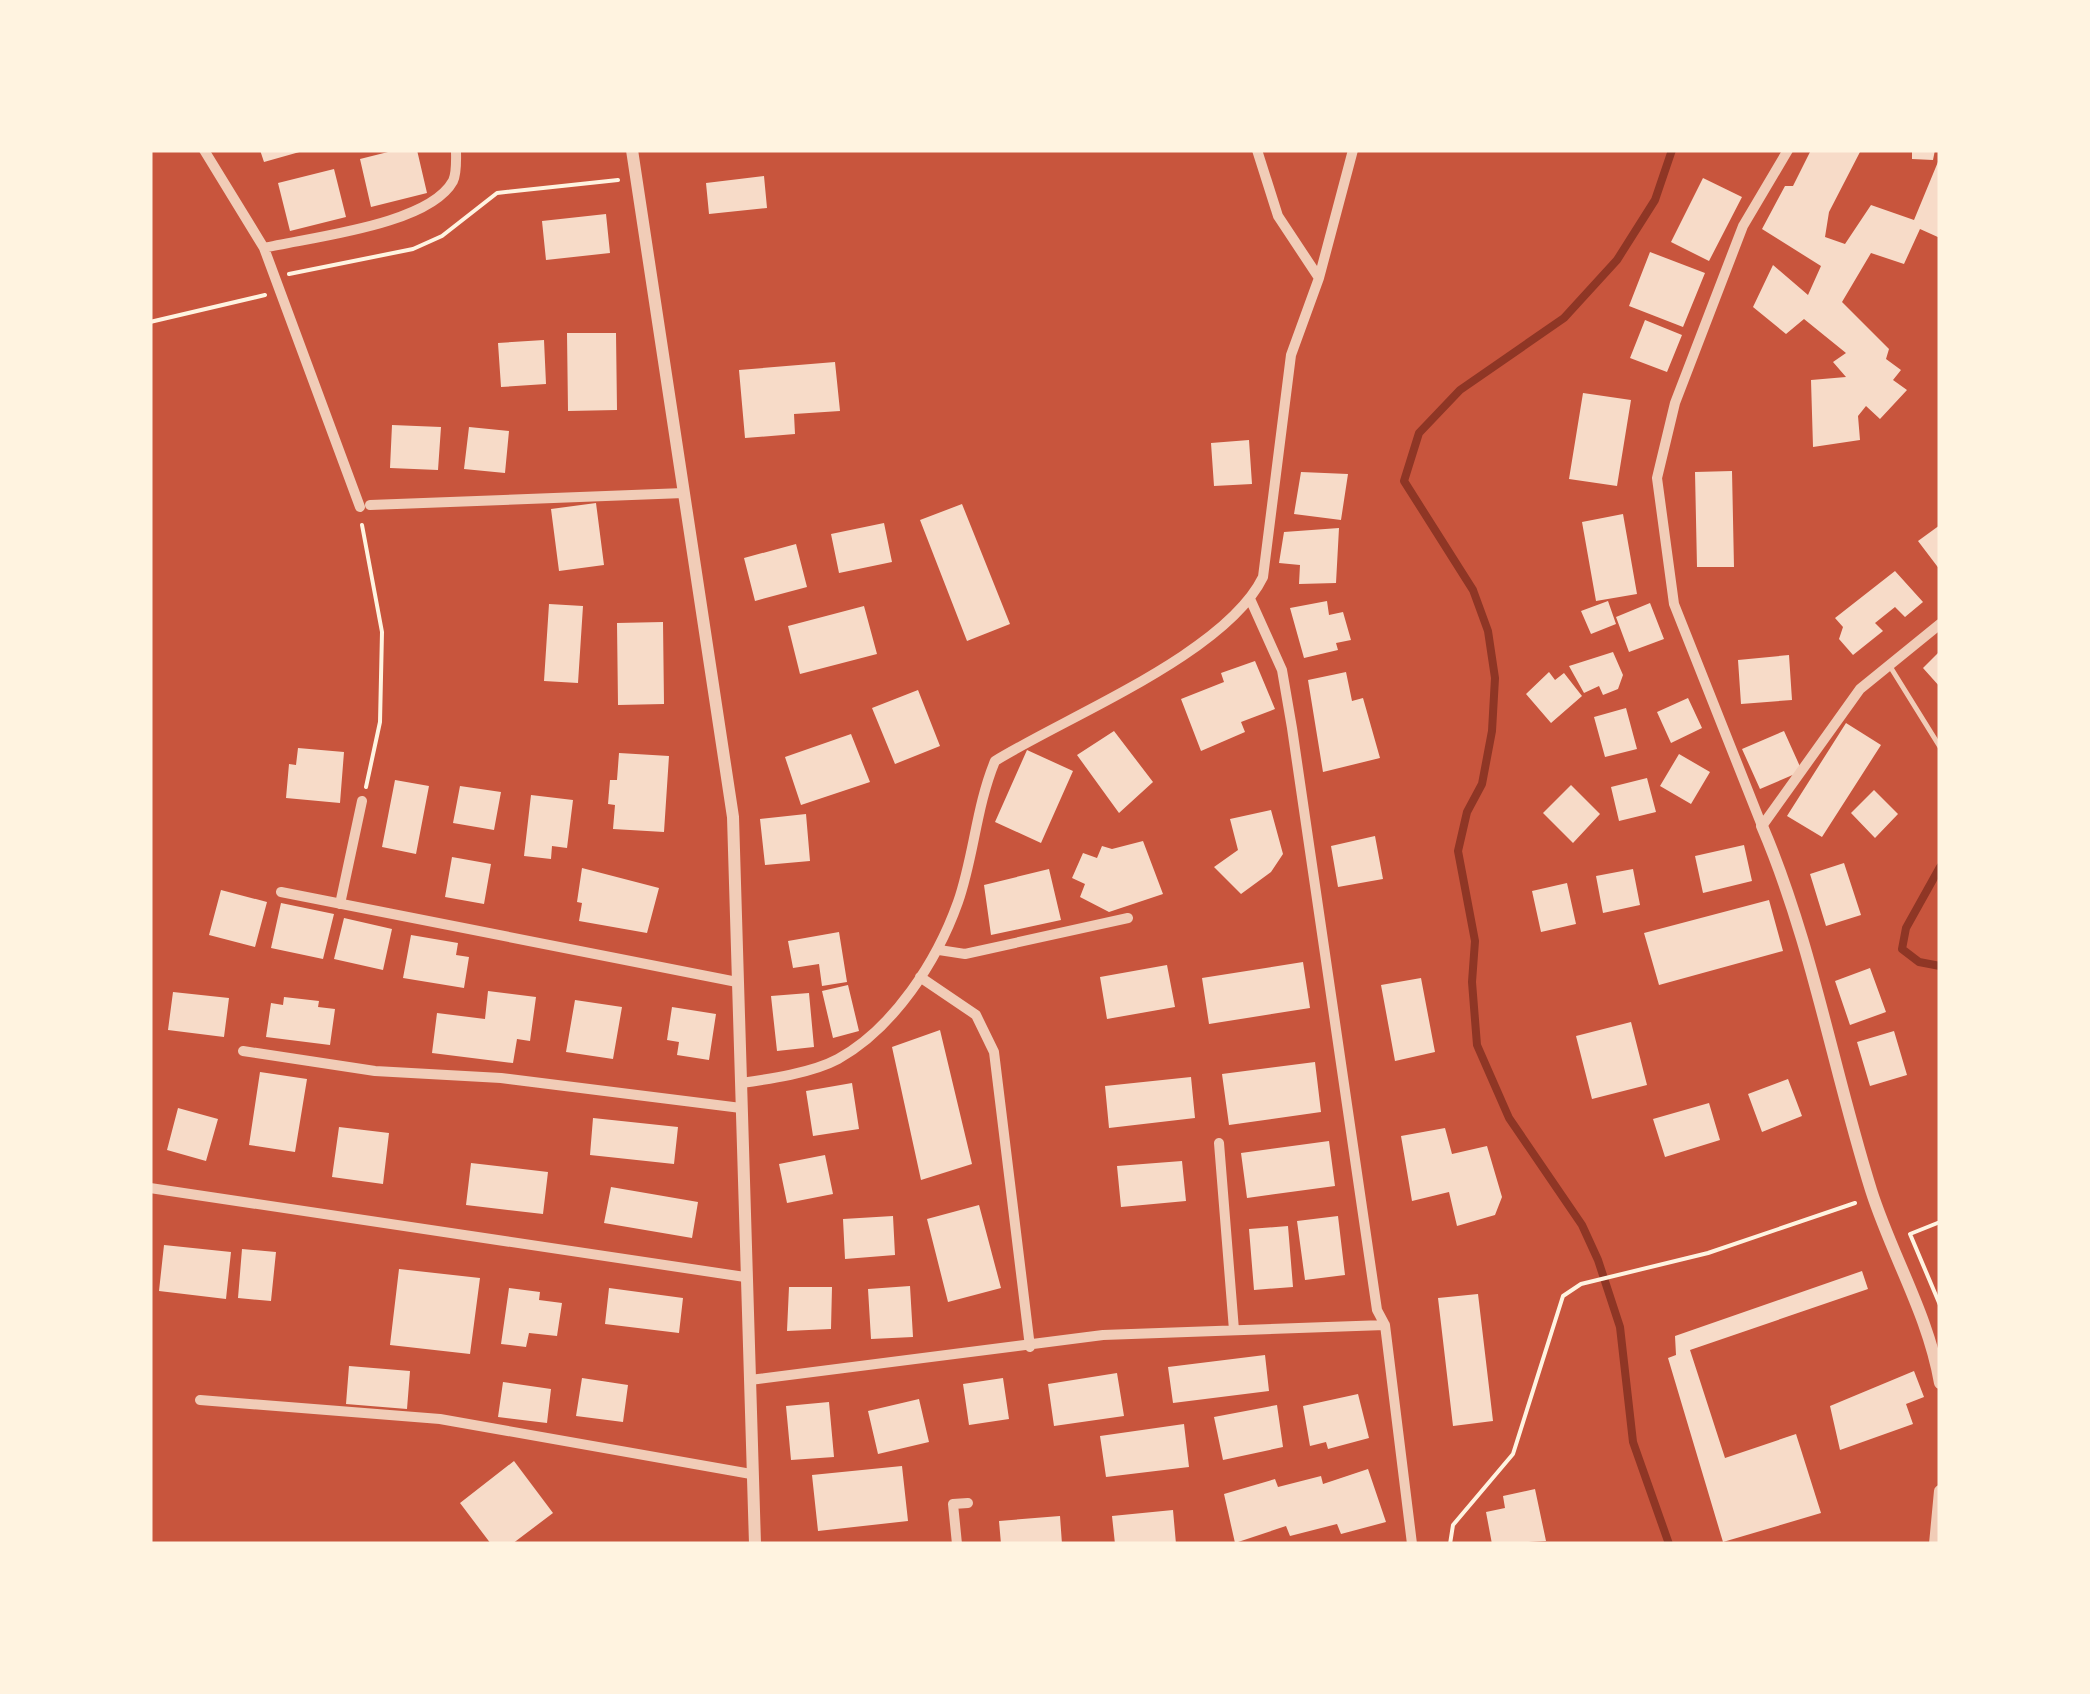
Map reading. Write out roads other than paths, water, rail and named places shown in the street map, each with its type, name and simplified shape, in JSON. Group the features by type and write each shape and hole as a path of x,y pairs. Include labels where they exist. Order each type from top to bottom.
{"street":[{"path":"204,150 264,248 365,506 684,493"},
{"path":"264,248 415,213 440,197 455,178 456,150"},
{"path":"632,150 734,817 755,1544"},
{"path":"1258,150 1278,216 1319,278"},
{"path":"741,1082 835,1060 881,1024 920,978 939,950 959,899 982,792 994,761 1200,647 1251,601 1262,577 1291,355 1319,278 1354,150"},
{"path":"1788,150 1743,226 1675,403 1657,478 1674,604 1790,892 1873,1196 1932,1336 1940,1383"},
{"path":"1251,601 1282,670 1378,1310 1385,1325 1412,1544"},
{"path":"1762,826 1860,689 1940,624"},
{"path":"340,904 362,801"},
{"path":"282,892 736,982"},
{"path":"939,950 965,954 1128,918"},
{"path":"920,978 976,1015 994,1052 1030,1347"},
{"path":"243,1051 347,1068 501,1078 741,1108"},
{"path":"1219,1144 1234,1330"},
{"path":"150,1188 745,1277"},
{"path":"750,1380 1103,1335 1385,1325"},
{"path":"200,1400 440,1419 752,1474"},
{"path":"1935,1544 1940,1492"},
{"path":"958,1544 953,1504 968,1503"}],"lane":[{"path":"1889,666 1940,747"}],"waterway":[{"path":"1669,1544 1633,1442 1620,1327 1598,1260 1582,1225 1509,1118 1477,1045 1472,982 1475,941 1458,851 1467,812 1482,784 1492,731 1495,678 1488,631 1473,590 1404,481 1419,433 1460,390 1564,318 1617,260 1655,200 1672,150"},
{"path":"1940,867 1906,928 1902,949 1919,962 1940,966"}]}
